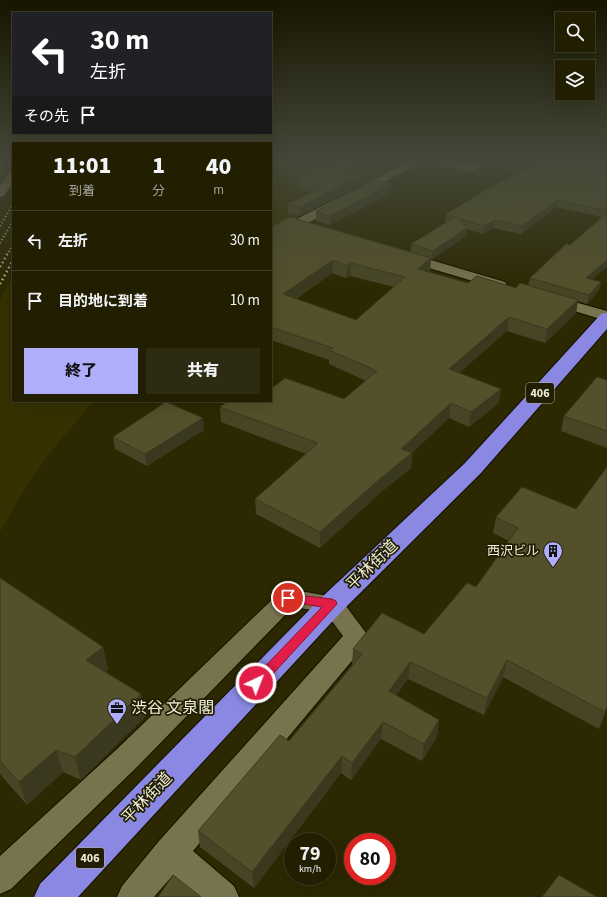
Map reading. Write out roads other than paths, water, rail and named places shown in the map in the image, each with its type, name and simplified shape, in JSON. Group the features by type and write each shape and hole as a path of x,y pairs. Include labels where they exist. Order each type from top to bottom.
{"highway":[{"name":"平林街道","path":"53,897 332,604 473,468 607,317"}],"street":[{"path":"326,234 295,225 336,204"},
{"path":"394,254 516,289"},
{"path":"538,296 607,317"},
{"path":"0,878 127,758 288,598 332,604 357,637 170,852 133,897"},
{"path":"170,852 223,897"}],"railway":[{"path":"0,226 12,206"},
{"path":"0,243 12,223"},
{"path":"9,252 12,246"},
{"path":"0,267 9,251"},
{"path":"0,284 12,262"}],"place":[{"name":"西沢ビル","path":"553,568"},
{"name":"渋谷 文泉閣","path":"117,725"}]}
